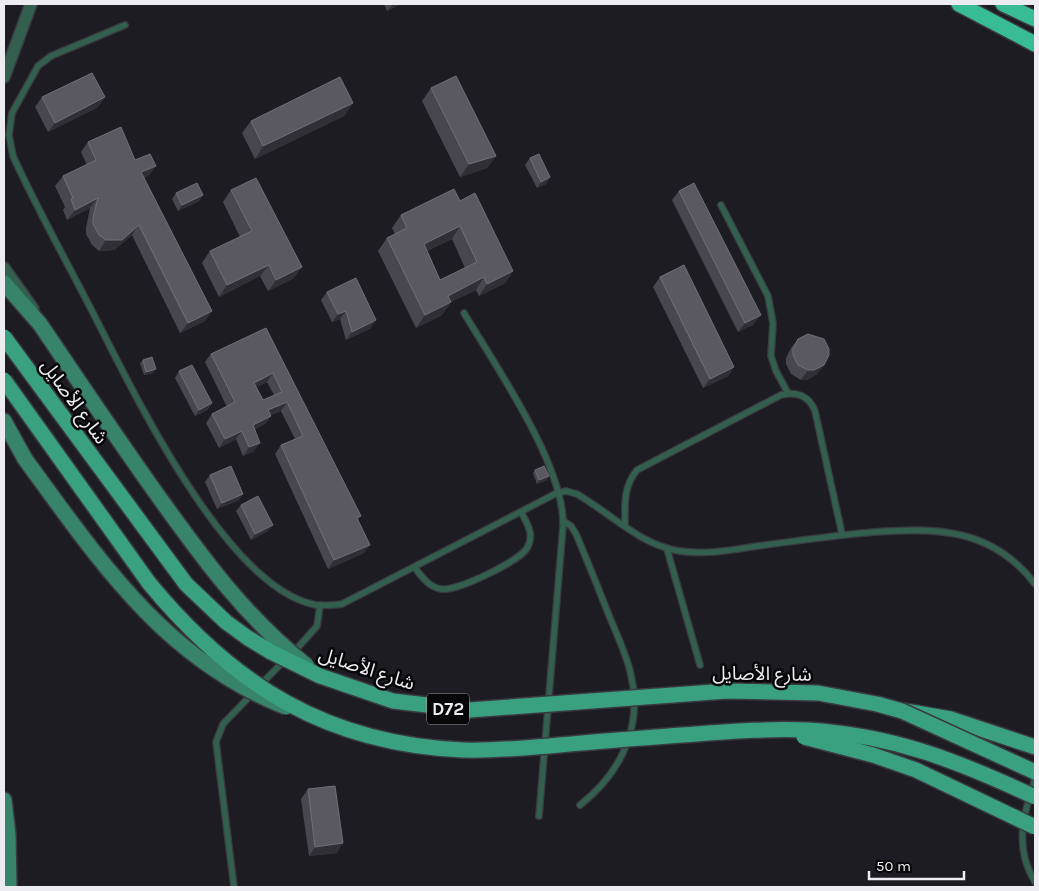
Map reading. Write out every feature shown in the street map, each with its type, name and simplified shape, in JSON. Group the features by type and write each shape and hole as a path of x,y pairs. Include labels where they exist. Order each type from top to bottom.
{"highway":[{"path":"959,4 1035,44"},
{"path":"1003,4 1035,19"}],"main road":[{"name":"شارع الأصايل","path":"4,337 186,584 205,604 248,638 279,657 320,676 393,700 427,707 470,710 757,690 833,696 902,711 1035,772"},
{"name":"D72","path":"4,380 168,605 202,640 232,666 306,715 376,738 432,748 465,750 774,729 840,733 905,745 968,766 1035,797"},
{"path":"902,711 928,714 960,722 1035,747"},
{"path":"774,729 873,755 909,767 1035,827"}],"street":[{"path":"4,78 31,4"},
{"path":"4,268 23,293 40,324 124,449 210,568 256,620 320,676"},
{"path":"4,284 40,324"},
{"path":"4,421 25,459"},
{"path":"4,433 111,575 161,628 200,660 241,687 306,715"},
{"path":"4,800 8,834 9,887"}],"lane":[{"path":"125,25 51,56 38,66 12,113 9,135 13,156 149,421 191,490 240,553 262,575 294,596 320,605 342,604 355,599 560,492 577,494 637,535 667,549 695,553 710,553 842,534 912,529 954,532 994,548 1012,560 1035,584"},
{"path":"721,205 768,296 773,323 771,356 776,371 788,393"},
{"path":"464,313 523,413 560,492 563,521 539,816"},
{"path":"625,526 625,492 627,484 637,470 788,393 805,398 815,412 842,534"},
{"path":"415,568 432,586 451,590 516,559 527,548 530,541 528,526 521,512"},
{"path":"563,521 571,526 576,534 625,656 634,693 632,730 622,756 607,780 580,805"},
{"path":"667,549 700,665"},
{"path":"234,887 217,752 218,733 229,717 314,631 320,619 320,605"},
{"path":"1035,779 1022,828 1022,850 1028,871 1035,882"}],"building":[{"path":"92,73 105,97 55,123 42,97"},
{"path":"456,76 496,156 469,164 431,88"},
{"path":"340,77 353,103 263,146 251,121"},
{"path":"121,127 135,160 150,154 156,166 141,172 212,311 188,323 139,225 122,240 106,240 99,235 93,224 98,198 75,210 71,199 73,198 63,176 96,160 88,142"},
{"path":"539,154 550,177 541,182 530,158"},
{"path":"256,178 302,267 276,280 269,265 227,285 210,251 252,231 231,190"},
{"path":"197,183 203,195 182,205 176,193"},
{"path":"694,183 761,315 745,323 679,191"},
{"path":"454,189 460,201 475,193 513,271 487,284 484,277 448,296 451,302 425,315 387,238 407,228 401,215","holes":["460,226 477,262 440,280 424,244"]},
{"path":"684,265 734,367 710,379 660,277"},
{"path":"356,278 376,320 352,332 346,311 338,314 327,292"},
{"path":"266,328 361,516 357,518 370,545 334,560 281,445 303,436 287,402 268,410 271,416 253,425 260,443 249,447 242,431 225,439 212,414 235,402 211,354","holes":["273,373 282,392 263,400 254,383"]},
{"path":"808,334 824,339 829,349 829,355 824,365 814,370 808,370 798,365 793,355 793,349 798,339"},
{"path":"152,357 156,369 146,372 143,360"},
{"path":"192,365 212,403 199,410 179,371"},
{"path":"231,466 243,494 222,503 210,475"},
{"path":"544,466 549,476 539,480 535,470"},
{"path":"258,496 273,525 255,534 241,505"},
{"path":"335,786 343,843 315,847 308,789"}]}
